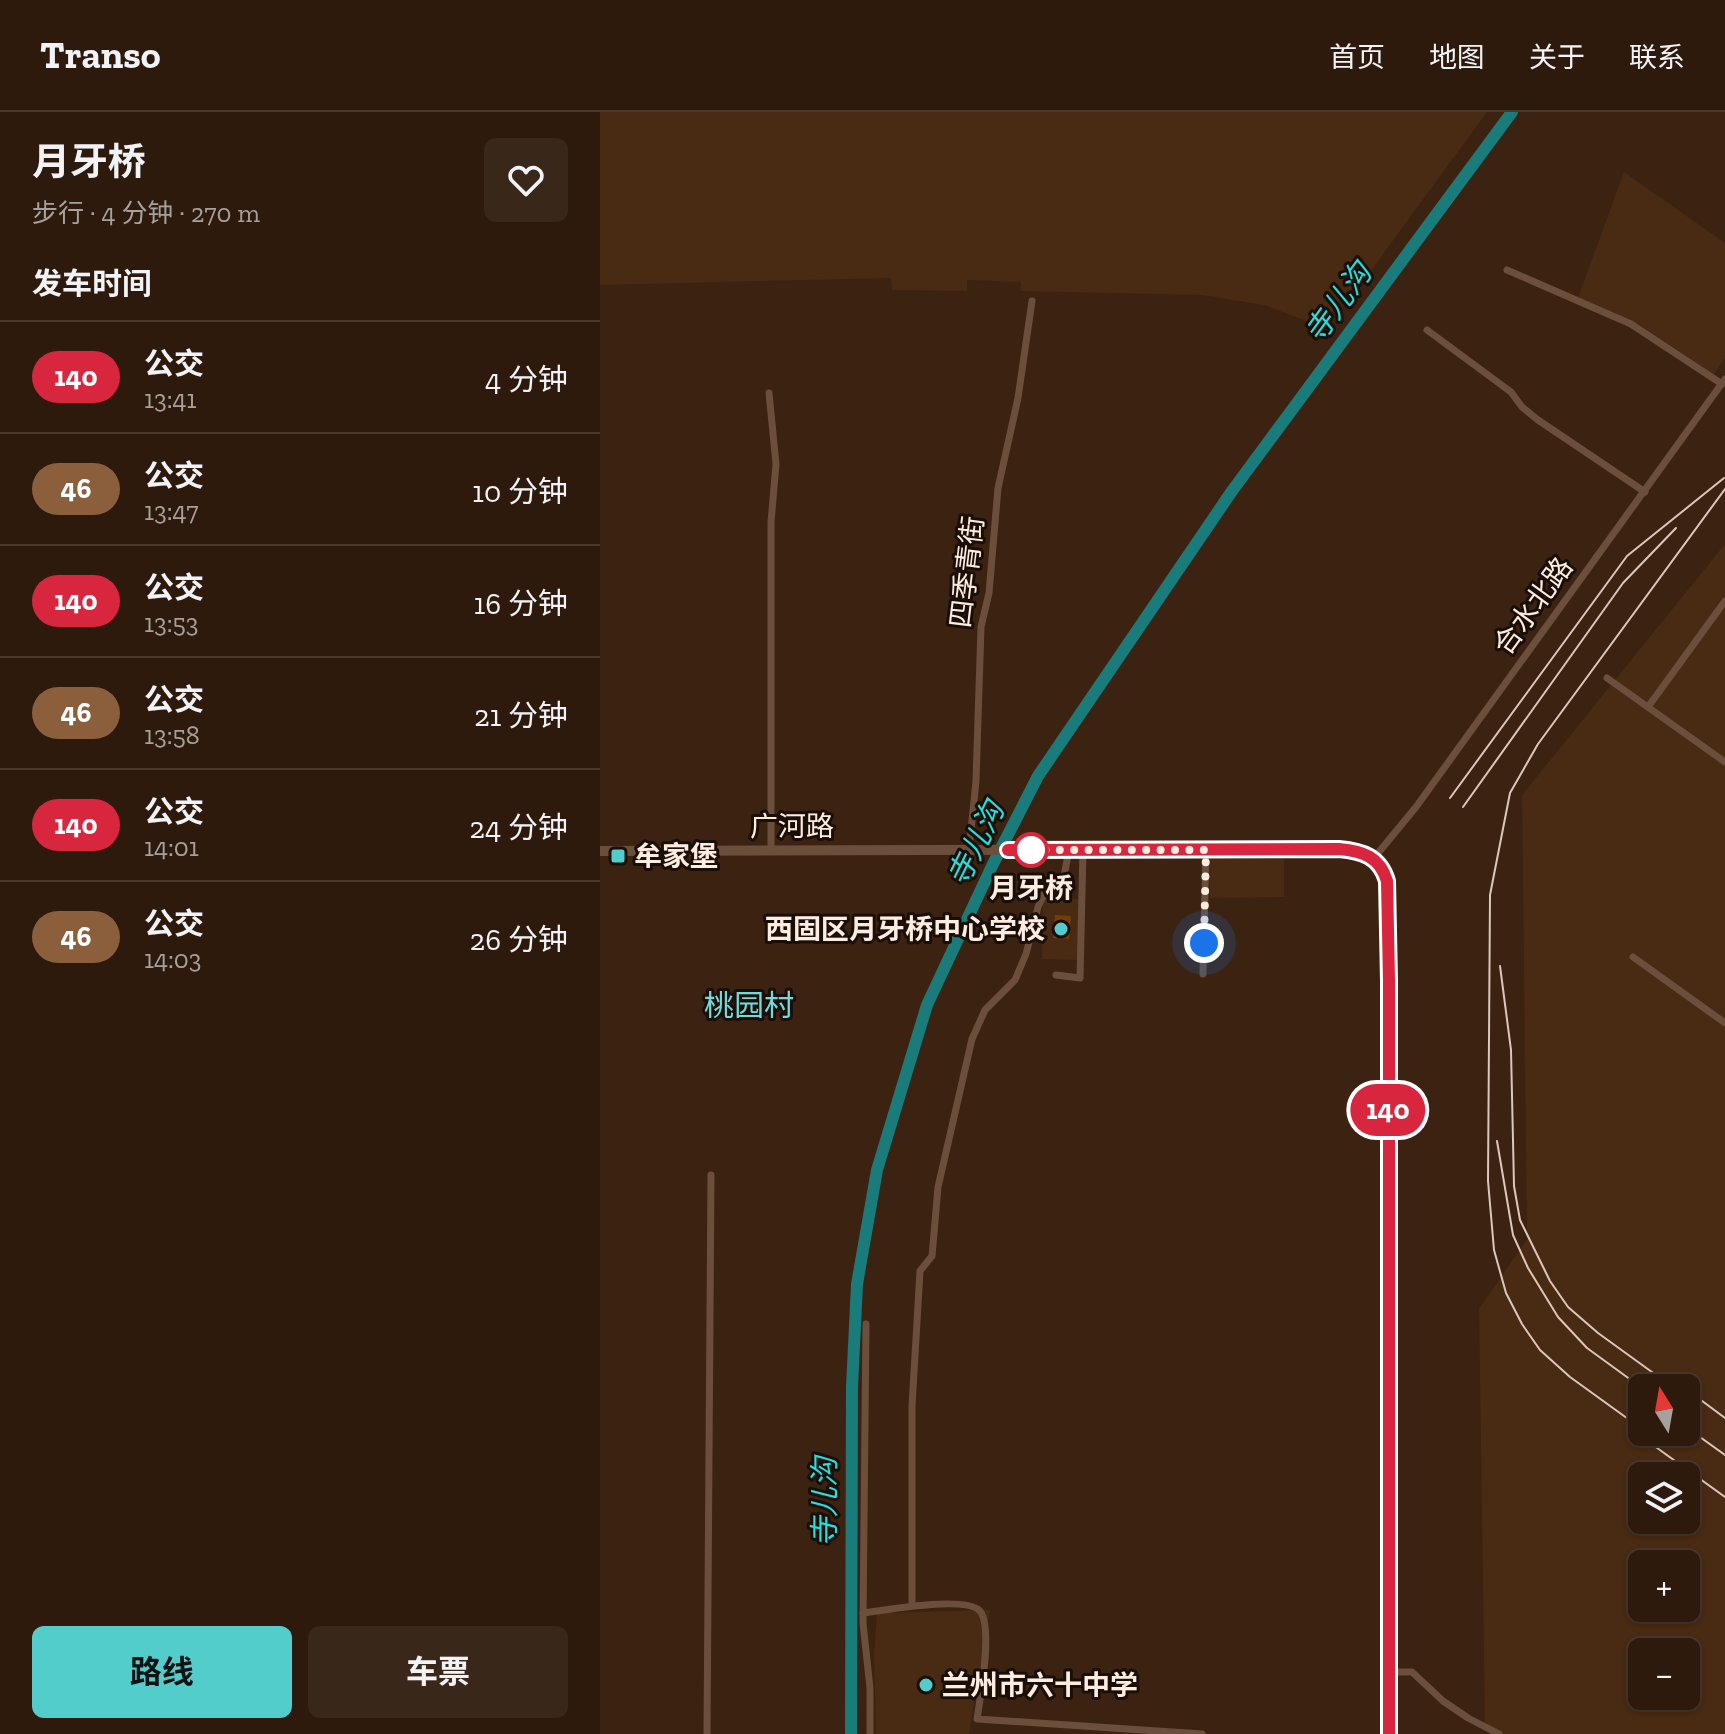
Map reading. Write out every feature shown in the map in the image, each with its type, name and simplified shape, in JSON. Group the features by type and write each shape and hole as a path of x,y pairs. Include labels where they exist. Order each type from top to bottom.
{"street":[{"path":"1507,270 1631,324 1723,381"},
{"name":"四季青街","path":"969,850 976,781 981,627 989,593 998,488 1018,398 1032,301"},
{"path":"1427,330 1511,392 1522,407 1538,420 1645,492"},
{"name":"合水北路","path":"1374,858 1416,807 1723,381"},
{"path":"769,393 776,464 771,522 771,850"},
{"path":"1648,707 1725,601"},
{"path":"1607,678 1725,762"},
{"path":"912,1605 912,1406 920,1271 932,1256 938,1187 972,1039 985,1010 1015,980 1026,954 1038,907 1045,892 1064,876 1069,850 1352,850 1374,858 1387,881 1389,1734"},
{"name":"广河路","path":"600,851 1069,850"},
{"path":"1056,975 1080,978 1083,850"},
{"path":"1203,974 1206,850"},
{"path":"1633,957 1725,1023"},
{"path":"707,1734 711,1175"},
{"path":"866,1324 863,1613 870,1734"},
{"path":"863,1613 912,1605 968,1605 980,1611 984,1620 985,1674 977,1719 1202,1734"},
{"path":"1389,1672 1412,1672 1443,1701 1499,1734"}],"shaded area":[{"path":"600,112 1487,112 1370,272 1339,301 1322,327 1264,305 1202,295 1021,291 1021,282 967,280 967,291 892,290 891,278 600,285"},
{"path":"1624,172 1725,243 1725,358 1714,374 1637,323 1576,303"},
{"path":"1725,544 1725,1734 1494,1734 1485,1728 1479,1309 1527,1239 1522,795"},
{"path":"1210,858 1284,858 1284,897 1210,898"},
{"name":"西固区月牙桥中心学校","path":"1043,898 1080,899 1079,960 1042,959"},
{"path":"1055,915 1071,916 1069,939 1053,938"},
{"name":"兰州市六十中学","path":"990,1610 969,1734 876,1734 874,1654 877,1613"}],"waterway":[{"name":"寺儿沟","path":"851,1734 852,1387 857,1284 877,1170 927,1005 1038,776 1232,491 1512,112"}],"railway":[{"path":"1450,798 1627,556 1724,478"},
{"path":"1628,1419 1570,1377 1540,1350 1506,1293 1494,1250 1488,1181 1490,895 1510,793 1538,744 1725,489"},
{"path":"1463,807 1623,583 1676,528"},
{"path":"1500,966 1511,1050 1514,1186 1520,1220 1550,1281 1568,1307 1655,1374"},
{"path":"1497,1141 1513,1235 1528,1268 1558,1317 1587,1348 1628,1378"},
{"path":"1700,1399 1725,1418"},
{"path":"1700,1437 1725,1455"},
{"path":"1654,1446 1725,1497"}],"bus line":[{"name":"140","path":"1008,850 1339,849 1362,852 1374,858 1384,872 1387,881 1389,981 1389,1734"}],"place":[{"name":"月牙桥","path":"1031,850"},
{"name":"牟家堡","path":"618,856"},
{"name":"西固区月牙桥中心学校","path":"1061,929"},
{"name":"兰州市六十中学","path":"926,1685"}],"district":[{"name":"桃园村","path":"749,1006"}],"route":[{"path":"1031,850 1206,850 1204,943"}]}
